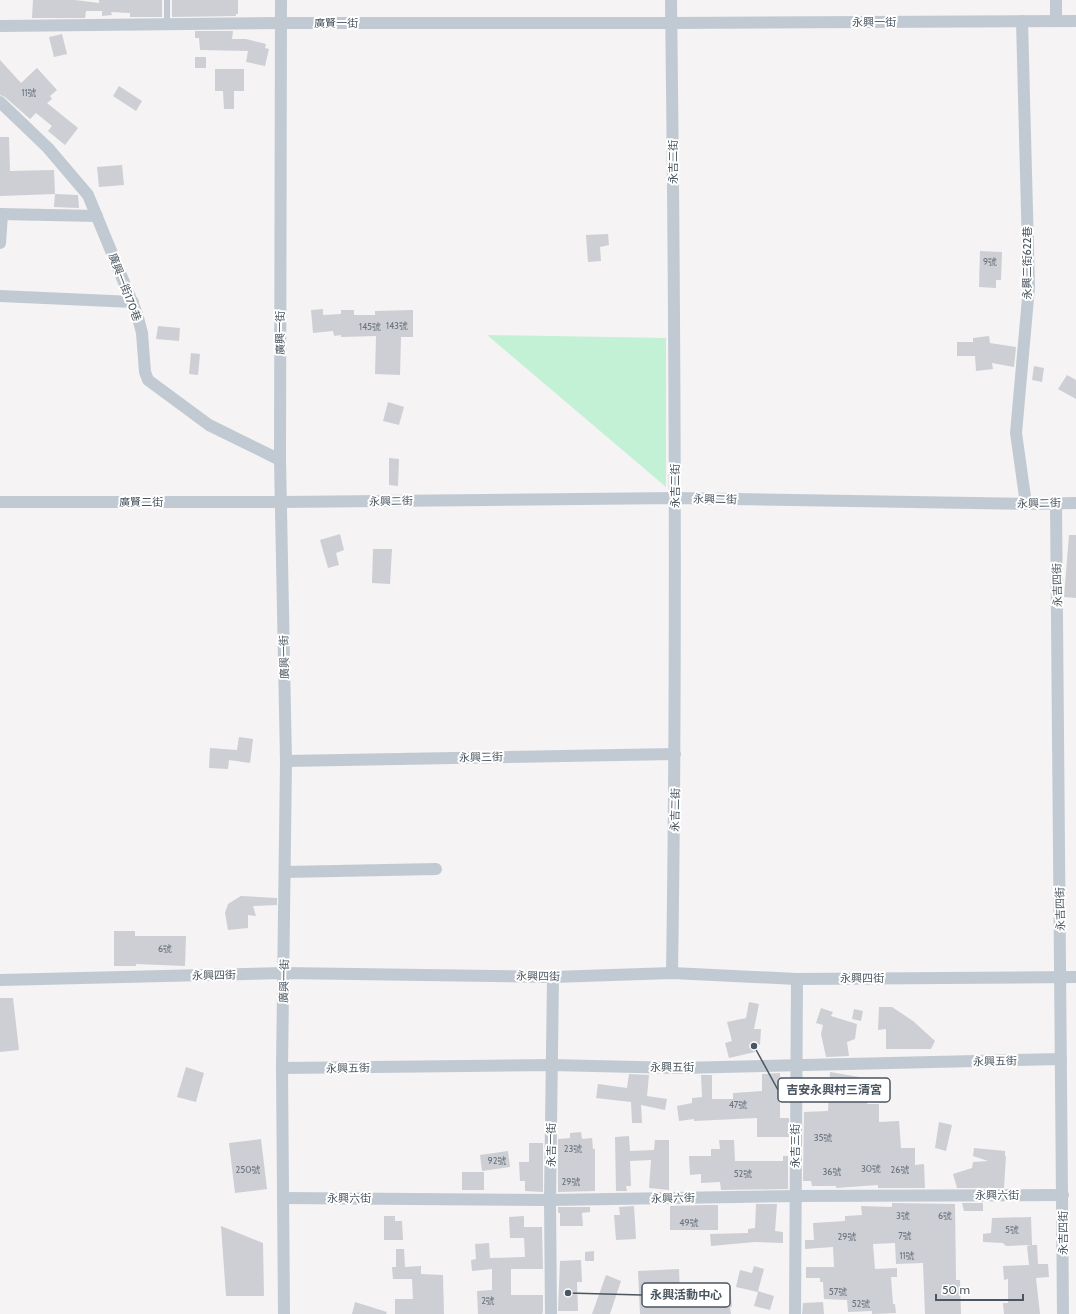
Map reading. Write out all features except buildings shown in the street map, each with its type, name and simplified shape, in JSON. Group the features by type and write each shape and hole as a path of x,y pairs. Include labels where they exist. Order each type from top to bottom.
{"street":[{"name":"廣興一街","path":"281,0 280,460 286,761 282,1068 284,1314"},
{"name":"永吉二街","path":"671,0 676,754 672,973"},
{"path":"1056,0 1056,21"},
{"name":"永興二街622巷","path":"1022,21 1029,287 1016,433 1026,504"},
{"name":"永興一街","path":"671,23 1076,21"},
{"name":"廣賢一街","path":"0,26 281,23 671,23"},
{"name":"廣興一街170巷","path":"0,102 48,148 88,195 133,302 142,334 143,364 148,380 209,425 280,460"},
{"path":"0,243 1,214 97,216"},
{"path":"0,296 133,302"},
{"name":"永興二街","path":"281,502 675,498 1026,504 1076,503"},
{"name":"廣賢二街","path":"0,502 281,502"},
{"name":"永吉四街","path":"1056,503 1063,1314"},
{"name":"永興三街","path":"286,761 676,754"},
{"path":"285,872 436,869"},
{"name":"永興四街","path":"0,980 284,973 553,977 672,973 797,979 1076,977"},
{"name":"永吉一街","path":"551,1314 550,1200 553,977"},
{"name":"永吉三街","path":"795,1314 797,979"},
{"name":"永興五街","path":"282,1068 551,1065 679,1068 1061,1059"},
{"name":"永興六街","path":"283,1198 550,1200 795,1196 1062,1195"}],"lane":[{"path":"167,0 167,24"}],"green space":[{"path":"487,335 666,338 666,487"}],"place":[{"name":"吉安永興村三清宮","path":"754,1046"},
{"name":"永興活動中心","path":"568,1293"}]}
